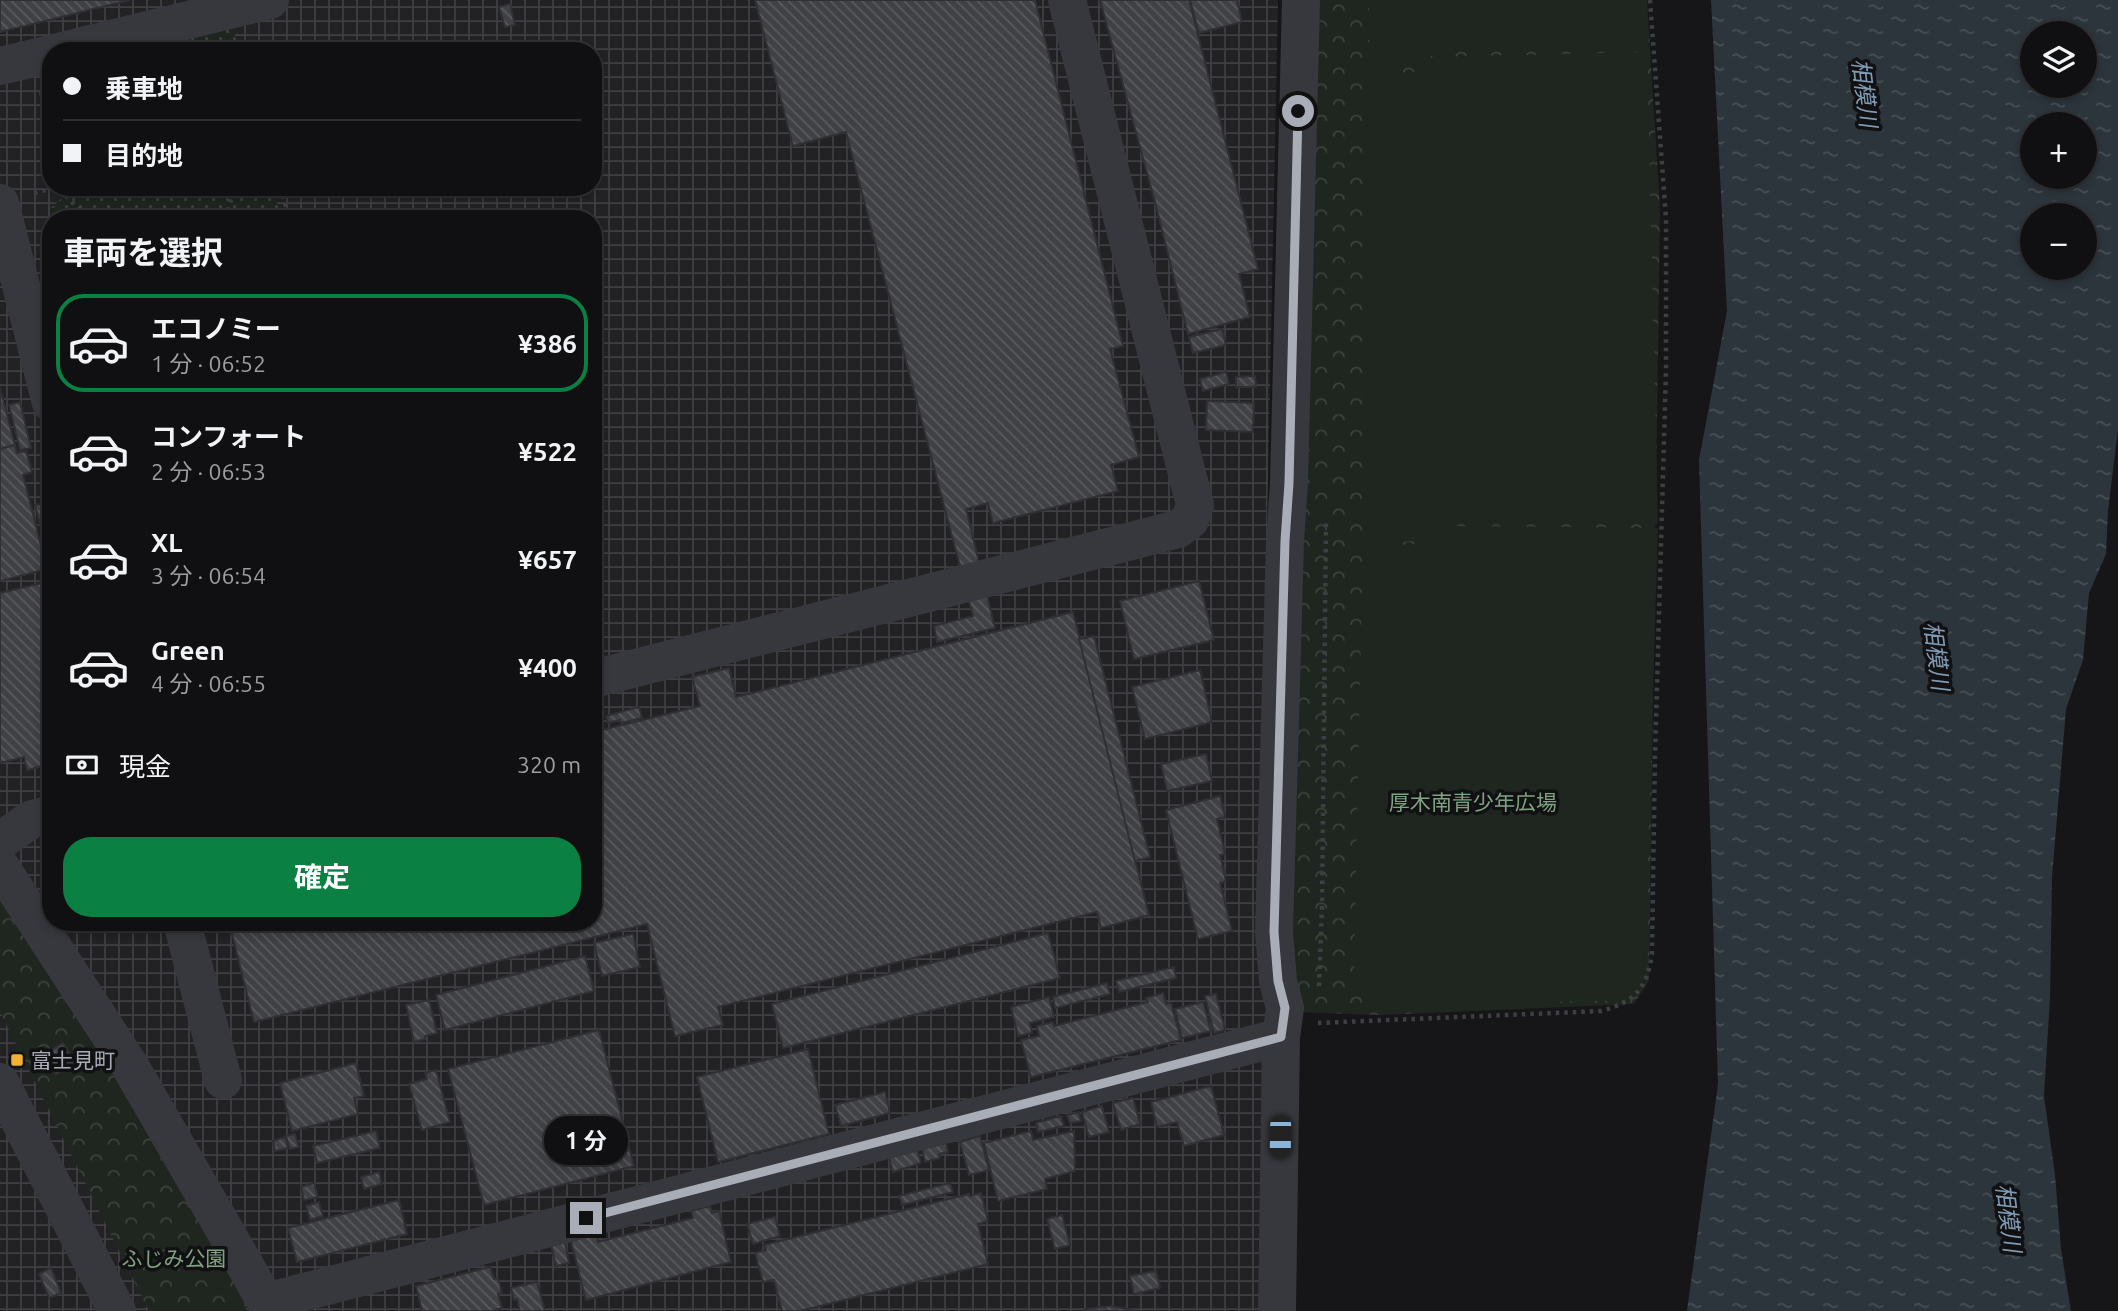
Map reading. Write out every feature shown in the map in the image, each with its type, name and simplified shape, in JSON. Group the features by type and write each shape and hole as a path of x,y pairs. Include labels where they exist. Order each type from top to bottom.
{"street":[{"path":"99,42 270,0"},
{"path":"602,677 1164,533 1178,529 1190,520 1195,505 1067,0"},
{"path":"1277,1311 1283,1022 1274,932 1301,0"},
{"path":"0,66 42,56"},
{"path":"15,199 42,353"},
{"path":"0,841 32,819 42,816"},
{"path":"0,866 42,931"},
{"path":"42,931 130,1066 267,1307 1283,1022"},
{"path":"185,931 223,1080"},
{"path":"0,1082 117,1311"}],"path":[{"path":"1283,1022 1297,1024 1601,1011 1629,1000 1648,976 1652,954 1666,369 1666,219 1650,0"},
{"path":"15,199 42,191"},
{"path":"67,196 79,210"},
{"path":"1283,1022 1319,989 1326,520"}],"shaded area":[{"path":"0,0 1278,0 1267,526 1264,1311 0,1311"}],"green space":[{"name":"厚木南青少年広場","path":"1308,0 1647,0 1660,208 1649,981 1634,1004 1380,1015 1298,1012 1291,951"},
{"path":"1369,0 1646,0 1649,47 1436,52 1421,65 1393,65 1368,39"},
{"path":"231,20 237,42 146,42"},
{"path":"1647,52 1658,524 1441,520 1427,540 1395,542 1368,525 1367,60 1380,62 1394,73 1427,71 1435,57"},
{"path":"64,196 275,196 279,210 51,210"},
{"path":"1439,526 1658,528 1644,982 1632,1000 1388,1007 1354,980 1363,537 1383,538 1389,545 1428,544"},
{"name":"ふじみ公園","path":"0,898 10,905 214,1236 247,1311 149,1311 0,1012"}],"water":[{"name":"相模川","path":"1711,0 2118,0 2118,429 2108,511 2106,554 2089,593 2083,660 2066,709 2052,877 2050,997 2044,1096 2055,1175 2061,1249 2071,1311 1687,1311 1718,1084 1699,460 1727,311"}],"building":[{"path":"0,0 130,0 0,32"},
{"path":"755,0 1035,0 1123,346 1110,349 1139,457 1111,465 1118,491 993,523 988,503 966,509 995,628 937,642 934,626 973,616 846,132 793,146"},
{"path":"1100,0 1189,0 1258,269 1239,274 1250,317 1188,334"},
{"path":"1190,0 1237,0 1242,22 1199,33"},
{"path":"510,4 515,25 505,27 499,7"},
{"path":"1222,329 1226,345 1193,353 1189,337"},
{"path":"1226,372 1229,384 1203,391 1200,379"},
{"path":"1255,376 1256,387 1236,387 1236,377"},
{"path":"0,388 15,445 0,449"},
{"path":"1207,401 1254,403 1253,432 1206,430"},
{"path":"20,402 31,448 20,450 9,405"},
{"path":"15,445 17,453 26,451 32,472 23,475 42,549 42,570 0,581 0,449"},
{"path":"42,504 42,532 35,505"},
{"path":"1199,581 1214,640 1134,659 1120,601"},
{"path":"42,583 42,766 27,770 24,757 0,763 0,593"},
{"path":"1073,612 1149,915 1101,928 1097,912 718,1007 723,1025 675,1036 647,924 254,1022 231,931 602,931 602,730 700,706 692,677 729,668 736,697"},
{"path":"1094,636 1150,857 1135,861 1079,639"},
{"path":"1200,670 1212,722 1145,739 1132,687"},
{"path":"639,707 642,718 608,723 606,716"},
{"path":"1206,754 1212,781 1167,791 1161,764"},
{"path":"1220,796 1225,817 1217,819 1225,854 1220,855 1226,881 1220,883 1232,931 1198,939 1166,810"},
{"path":"1048,933 1060,978 783,1048 772,1004"},
{"path":"633,934 640,967 602,976 594,943"},
{"path":"585,956 594,991 445,1030 436,995"},
{"path":"1174,967 1176,978 1119,992 1116,981"},
{"path":"1107,983 1110,994 1055,1008 1053,997"},
{"path":"1163,993 1166,1004 1171,1003 1181,1040 1031,1077 1021,1040 1039,1036 1037,1026 1053,1022 1054,1026 1148,1002 1146,998"},
{"path":"1216,994 1225,1030 1214,1033 1205,996"},
{"path":"1049,997 1054,1017 1030,1023 1032,1033 1018,1036 1011,1007"},
{"path":"429,1000 437,1033 414,1042 406,1005"},
{"path":"1203,1002 1211,1031 1182,1038 1175,1009"},
{"path":"599,1030 634,1166 484,1205 448,1069"},
{"path":"63,1043 75,1062 56,1074 44,1055"},
{"path":"808,1049 829,1134 718,1162 697,1077"},
{"path":"356,1063 364,1096 354,1098 358,1114 292,1131 280,1083"},
{"path":"436,1070 450,1122 422,1130 409,1084 427,1079 425,1073"},
{"path":"1211,1086 1224,1135 1184,1146 1177,1122 1157,1127 1151,1102"},
{"path":"885,1092 890,1113 841,1126 835,1105"},
{"path":"1133,1098 1140,1124 1121,1130 1113,1103"},
{"path":"1102,1106 1109,1132 1089,1137 1082,1112"},
{"path":"1079,1112 1081,1121 1070,1123 1067,1115"},
{"path":"1061,1116 1064,1126 1038,1132 1036,1123"},
{"path":"376,1131 380,1148 317,1163 313,1146"},
{"path":"1031,1131 1033,1140 1074,1131 1075,1171 1045,1179 1047,1189 998,1201 984,1143"},
{"path":"295,1134 299,1147 290,1149 286,1136"},
{"path":"980,1136 989,1170 969,1175 960,1142"},
{"path":"285,1137 288,1148 275,1151 273,1141"},
{"path":"946,1143 948,1152 939,1154 940,1158 925,1162 922,1148"},
{"path":"917,1149 921,1163 893,1172 889,1158"},
{"path":"379,1172 382,1184 364,1189 361,1177"},
{"path":"314,1183 318,1197 304,1200 301,1187"},
{"path":"950,1183 953,1192 902,1205 899,1196"},
{"path":"981,1193 988,1221 978,1224 988,1264 800,1311 782,1311 774,1280 763,1282 755,1253 766,1250 764,1245"},
{"path":"399,1200 407,1234 297,1262 288,1228"},
{"path":"319,1202 323,1216 310,1220 306,1206"},
{"path":"710,1206 712,1213 719,1211 731,1262 586,1300 571,1241 597,1234 598,1242 693,1218 691,1211"},
{"path":"1062,1215 1070,1245 1055,1249 1047,1219"},
{"path":"775,1217 780,1236 753,1244 747,1224"},
{"path":"565,1242 569,1263 556,1266 551,1245"},
{"path":"490,1267 494,1279 498,1278 502,1293 498,1294 502,1308 493,1311 422,1311 416,1286"},
{"path":"51,1268 61,1293 49,1298 39,1274"},
{"path":"1156,1271 1160,1288 1134,1294 1130,1276"},
{"path":"537,1282 545,1311 520,1311 511,1288"},
{"path":"1111,1306 1137,1311 1083,1311 1087,1309"}],"place":[{"name":"富士見町","path":"17,1060"}],"route":[{"path":"586,1218 1281,1037 1285,1008 1278,981 1274,932 1298,111"}]}
